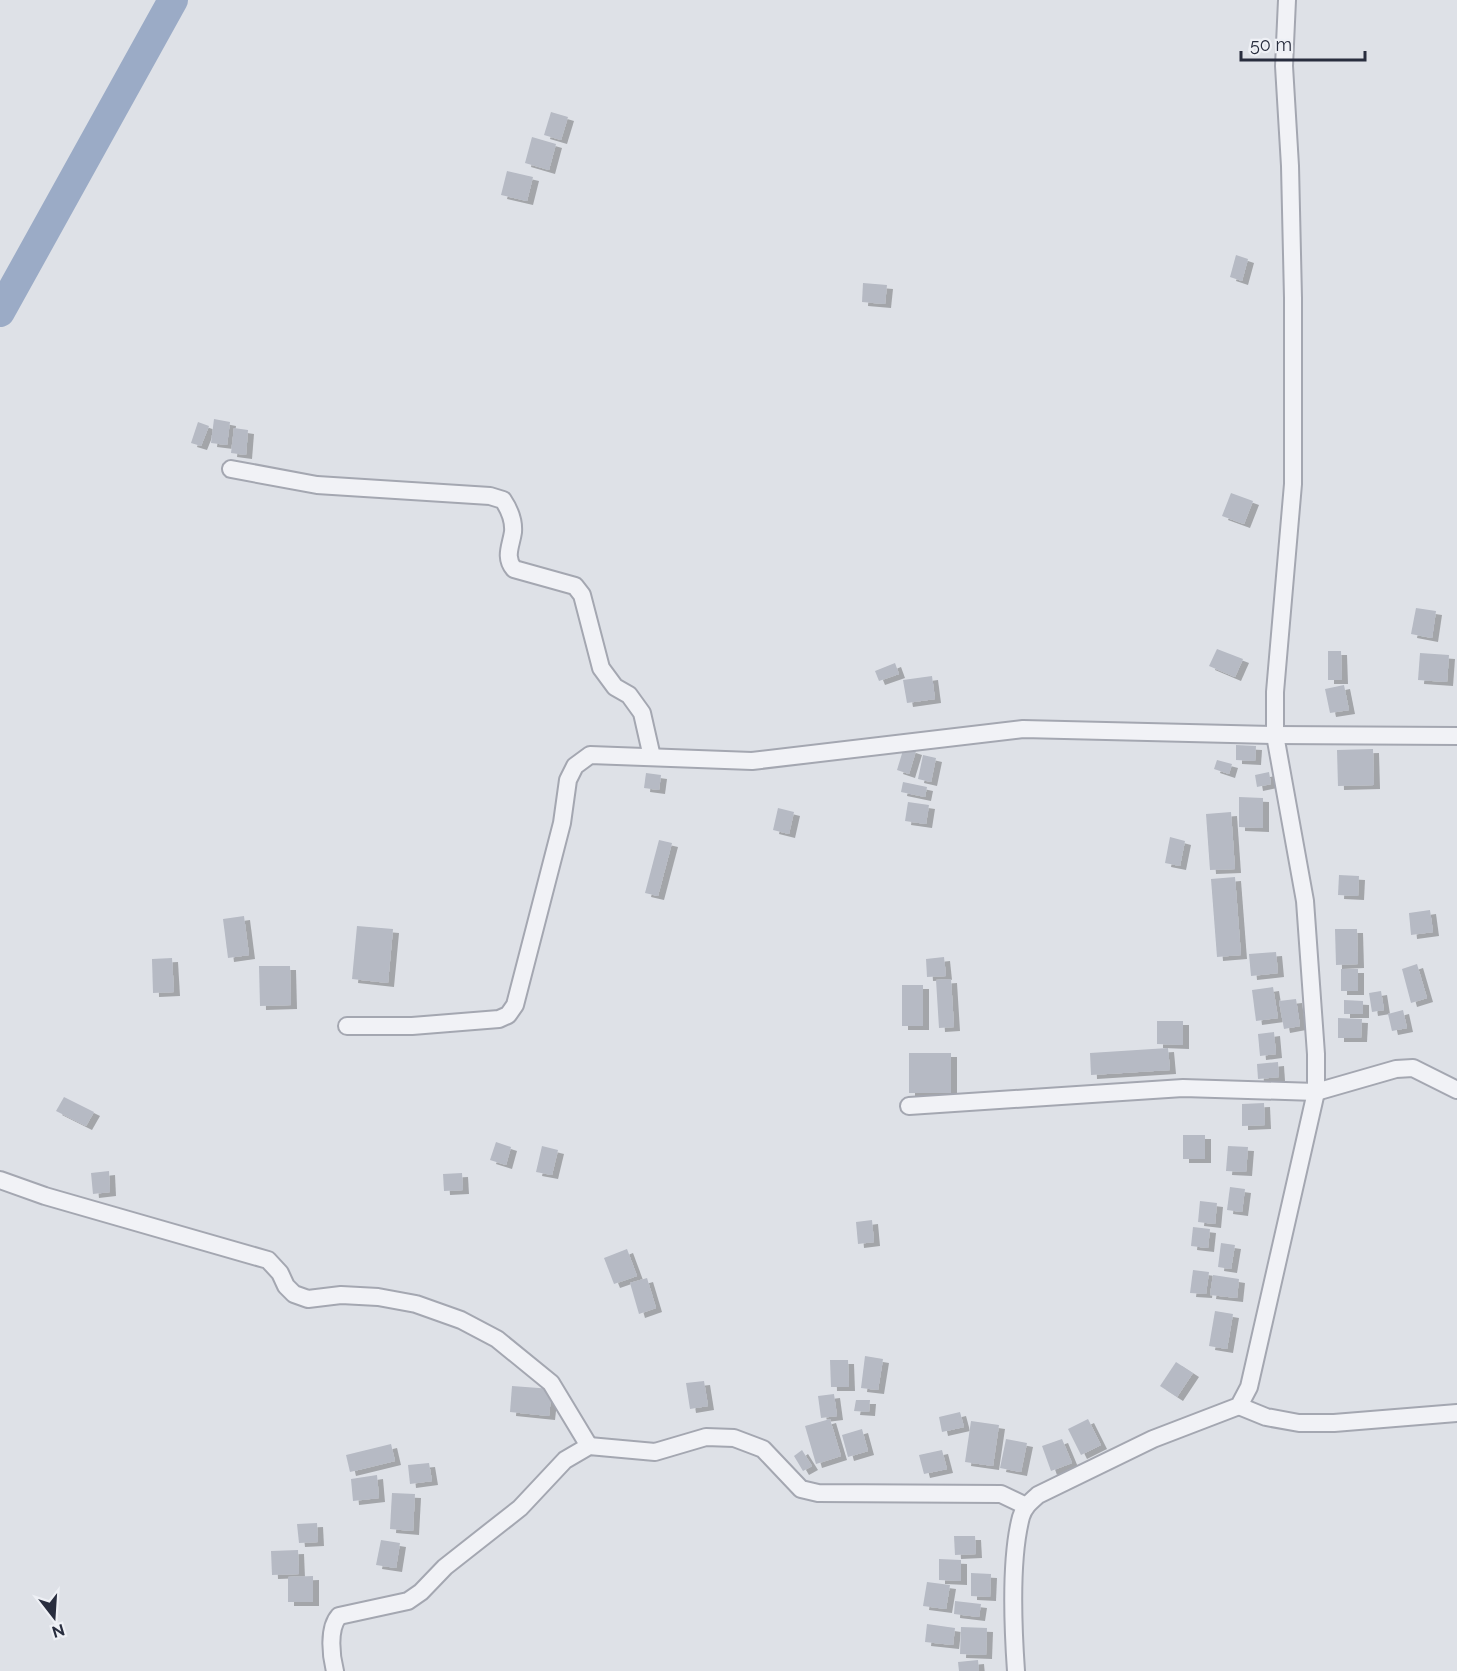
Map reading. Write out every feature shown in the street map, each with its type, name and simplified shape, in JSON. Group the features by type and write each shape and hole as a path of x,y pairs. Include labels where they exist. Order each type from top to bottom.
{"street":[{"path":"1016,1671 1015,1555 1021,1516 1026,1506 1038,1495 1153,1439 1239,1406 1249,1387 1316,1092 1316,1054 1305,901 1275,735 1275,692 1293,484 1293,298 1290,166 1284,66 1287,0"},
{"path":"231,469 317,485 490,496 503,500 510,511 513,529 509,563 514,569 575,586 582,594 601,668 615,687 629,696 642,713 652,757"},
{"path":"347,1026 412,1026 499,1019 508,1015 515,1005 545,894 562,823 568,780 575,766 590,755 752,761 1023,729 1275,735 1457,736"},
{"path":"909,1106 1182,1088 1316,1092 1396,1069 1413,1068 1457,1090"},
{"path":"0,1180 56,1200 268,1260 294,1294 308,1299 341,1295 378,1297 416,1304 461,1320 497,1339 551,1383 589,1446"},
{"path":"1239,1406 1266,1417 1299,1423 1457,1413"},
{"path":"335,1671 331,1656 334,1621 339,1616 408,1600 415,1596 445,1567 520,1508 565,1460 589,1446 655,1452 706,1437 734,1438 763,1449 801,1489 819,1493 1001,1494 1026,1506"}],"building":[{"path":"551,112 568,117 561,140 544,135"},
{"path":"532,137 556,144 549,170 525,163"},
{"path":"507,171 533,177 527,201 501,195"},
{"path":"1236,255 1248,259 1242,281 1230,277"},
{"path":"863,283 887,285 885,304 862,302"},
{"path":"214,419 230,422 227,445 211,443"},
{"path":"198,422 209,426 201,446 191,443"},
{"path":"234,428 248,430 246,455 231,453"},
{"path":"1231,493 1253,501 1244,524 1222,516"},
{"path":"1416,608 1436,611 1432,638 1411,634"},
{"path":"1217,649 1243,659 1235,677 1209,666"},
{"path":"1328,651 1341,651 1342,680 1328,680"},
{"path":"1420,653 1449,655 1447,682 1418,680"},
{"path":"895,663 899,674 879,681 875,671"},
{"path":"932,676 935,699 907,703 903,680"},
{"path":"1344,685 1349,710 1330,713 1325,689"},
{"path":"1236,745 1256,746 1255,761 1236,760"},
{"path":"904,747 916,751 909,774 897,770"},
{"path":"1373,749 1374,785 1338,786 1337,750"},
{"path":"923,755 936,758 931,782 918,779"},
{"path":"1217,760 1232,764 1229,774 1214,769"},
{"path":"1269,772 1271,784 1257,787 1255,775"},
{"path":"646,773 661,775 659,790 644,788"},
{"path":"903,782 927,787 925,797 901,792"},
{"path":"1239,797 1263,798 1263,828 1239,827"},
{"path":"908,802 929,805 926,824 905,821"},
{"path":"778,808 794,812 789,834 773,830"},
{"path":"1231,812 1235,869 1210,870 1206,814"},
{"path":"1170,837 1185,841 1180,866 1165,863"},
{"path":"659,840 672,843 658,896 645,893"},
{"path":"1339,875 1359,876 1358,896 1338,895"},
{"path":"1235,877 1241,955 1217,957 1211,879"},
{"path":"1430,910 1433,932 1411,935 1409,913"},
{"path":"244,916 249,955 228,958 223,919"},
{"path":"357,926 393,929 388,983 352,979"},
{"path":"1335,929 1357,929 1358,964 1336,965"},
{"path":"1276,952 1278,973 1251,976 1249,954"},
{"path":"944,957 946,976 927,977 926,959"},
{"path":"172,958 174,992 153,993 152,959"},
{"path":"1417,964 1427,998 1411,1003 1402,969"},
{"path":"259,966 290,966 291,1005 260,1006"},
{"path":"1341,969 1358,969 1358,991 1341,991"},
{"path":"951,979 954,1027 939,1028 936,980"},
{"path":"902,985 923,985 923,1026 902,1026"},
{"path":"1273,987 1278,1018 1256,1021 1252,990"},
{"path":"1381,991 1384,1010 1372,1012 1369,993"},
{"path":"1296,999 1300,1026 1284,1029 1279,1001"},
{"path":"1344,1000 1363,1001 1363,1014 1344,1014"},
{"path":"1403,1010 1407,1028 1392,1031 1388,1014"},
{"path":"1338,1018 1362,1019 1361,1038 1338,1038"},
{"path":"1157,1021 1183,1021 1183,1045 1157,1044"},
{"path":"1274,1032 1276,1054 1260,1056 1258,1034"},
{"path":"1168,1048 1170,1070 1091,1075 1090,1053"},
{"path":"909,1053 951,1053 951,1093 909,1093"},
{"path":"1278,1062 1279,1077 1258,1079 1257,1064"},
{"path":"64,1097 94,1112 86,1126 56,1111"},
{"path":"1264,1103 1265,1125 1242,1126 1242,1104"},
{"path":"1183,1135 1205,1135 1205,1159 1183,1159"},
{"path":"496,1142 511,1147 506,1165 490,1160"},
{"path":"542,1146 558,1150 552,1175 536,1172"},
{"path":"1228,1146 1248,1147 1246,1172 1226,1171"},
{"path":"109,1171 110,1192 93,1194 91,1173"},
{"path":"462,1173 463,1190 444,1191 443,1174"},
{"path":"1230,1187 1245,1189 1242,1212 1227,1210"},
{"path":"1200,1201 1217,1203 1215,1224 1198,1222"},
{"path":"872,1220 874,1242 858,1244 856,1222"},
{"path":"1193,1227 1210,1229 1208,1248 1191,1246"},
{"path":"1221,1243 1235,1245 1231,1269 1218,1267"},
{"path":"627,1249 637,1276 614,1284 604,1258"},
{"path":"1193,1270 1209,1272 1206,1294 1190,1293"},
{"path":"1213,1275 1239,1279 1237,1298 1210,1295"},
{"path":"647,1278 656,1308 639,1314 630,1283"},
{"path":"1215,1311 1233,1314 1227,1349 1209,1346"},
{"path":"865,1356 883,1359 878,1390 861,1388"},
{"path":"830,1360 848,1360 849,1387 831,1387"},
{"path":"1176,1362 1193,1373 1177,1397 1160,1386"},
{"path":"704,1381 708,1406 690,1409 686,1383"},
{"path":"512,1386 552,1389 549,1416 510,1412"},
{"path":"834,1394 837,1416 821,1418 818,1396"},
{"path":"856,1400 870,1400 869,1412 854,1411"},
{"path":"960,1412 964,1427 942,1432 939,1417"},
{"path":"830,1419 841,1456 816,1464 805,1426"},
{"path":"1088,1419 1101,1445 1081,1455 1068,1429"},
{"path":"971,1421 999,1425 993,1466 965,1462"},
{"path":"862,1429 868,1451 848,1457 842,1435"},
{"path":"1006,1439 1027,1443 1021,1472 1000,1468"},
{"path":"1062,1439 1072,1463 1051,1471 1042,1446"},
{"path":"391,1444 395,1461 350,1472 346,1455"},
{"path":"802,1450 812,1466 803,1471 794,1456"},
{"path":"942,1450 947,1469 924,1474 919,1455"},
{"path":"429,1463 432,1481 410,1484 408,1465"},
{"path":"377,1475 379,1498 353,1501 351,1479"},
{"path":"392,1493 415,1494 413,1531 390,1529"},
{"path":"317,1523 318,1542 299,1543 297,1524"},
{"path":"954,1536 975,1536 976,1554 955,1555"},
{"path":"381,1540 400,1543 396,1568 376,1565"},
{"path":"298,1550 299,1574 272,1575 271,1551"},
{"path":"939,1559 961,1560 961,1581 939,1580"},
{"path":"971,1573 991,1574 990,1597 971,1596"},
{"path":"313,1576 313,1602 288,1602 288,1577"},
{"path":"927,1582 950,1585 946,1609 923,1606"},
{"path":"955,1601 981,1604 979,1617 954,1614"},
{"path":"927,1624 955,1628 953,1645 925,1642"},
{"path":"961,1627 987,1628 986,1655 960,1654"},
{"path":"978,1660 979,1671 959,1671 958,1662"}],"waterway":[{"path":"0,312 173,0"}]}
